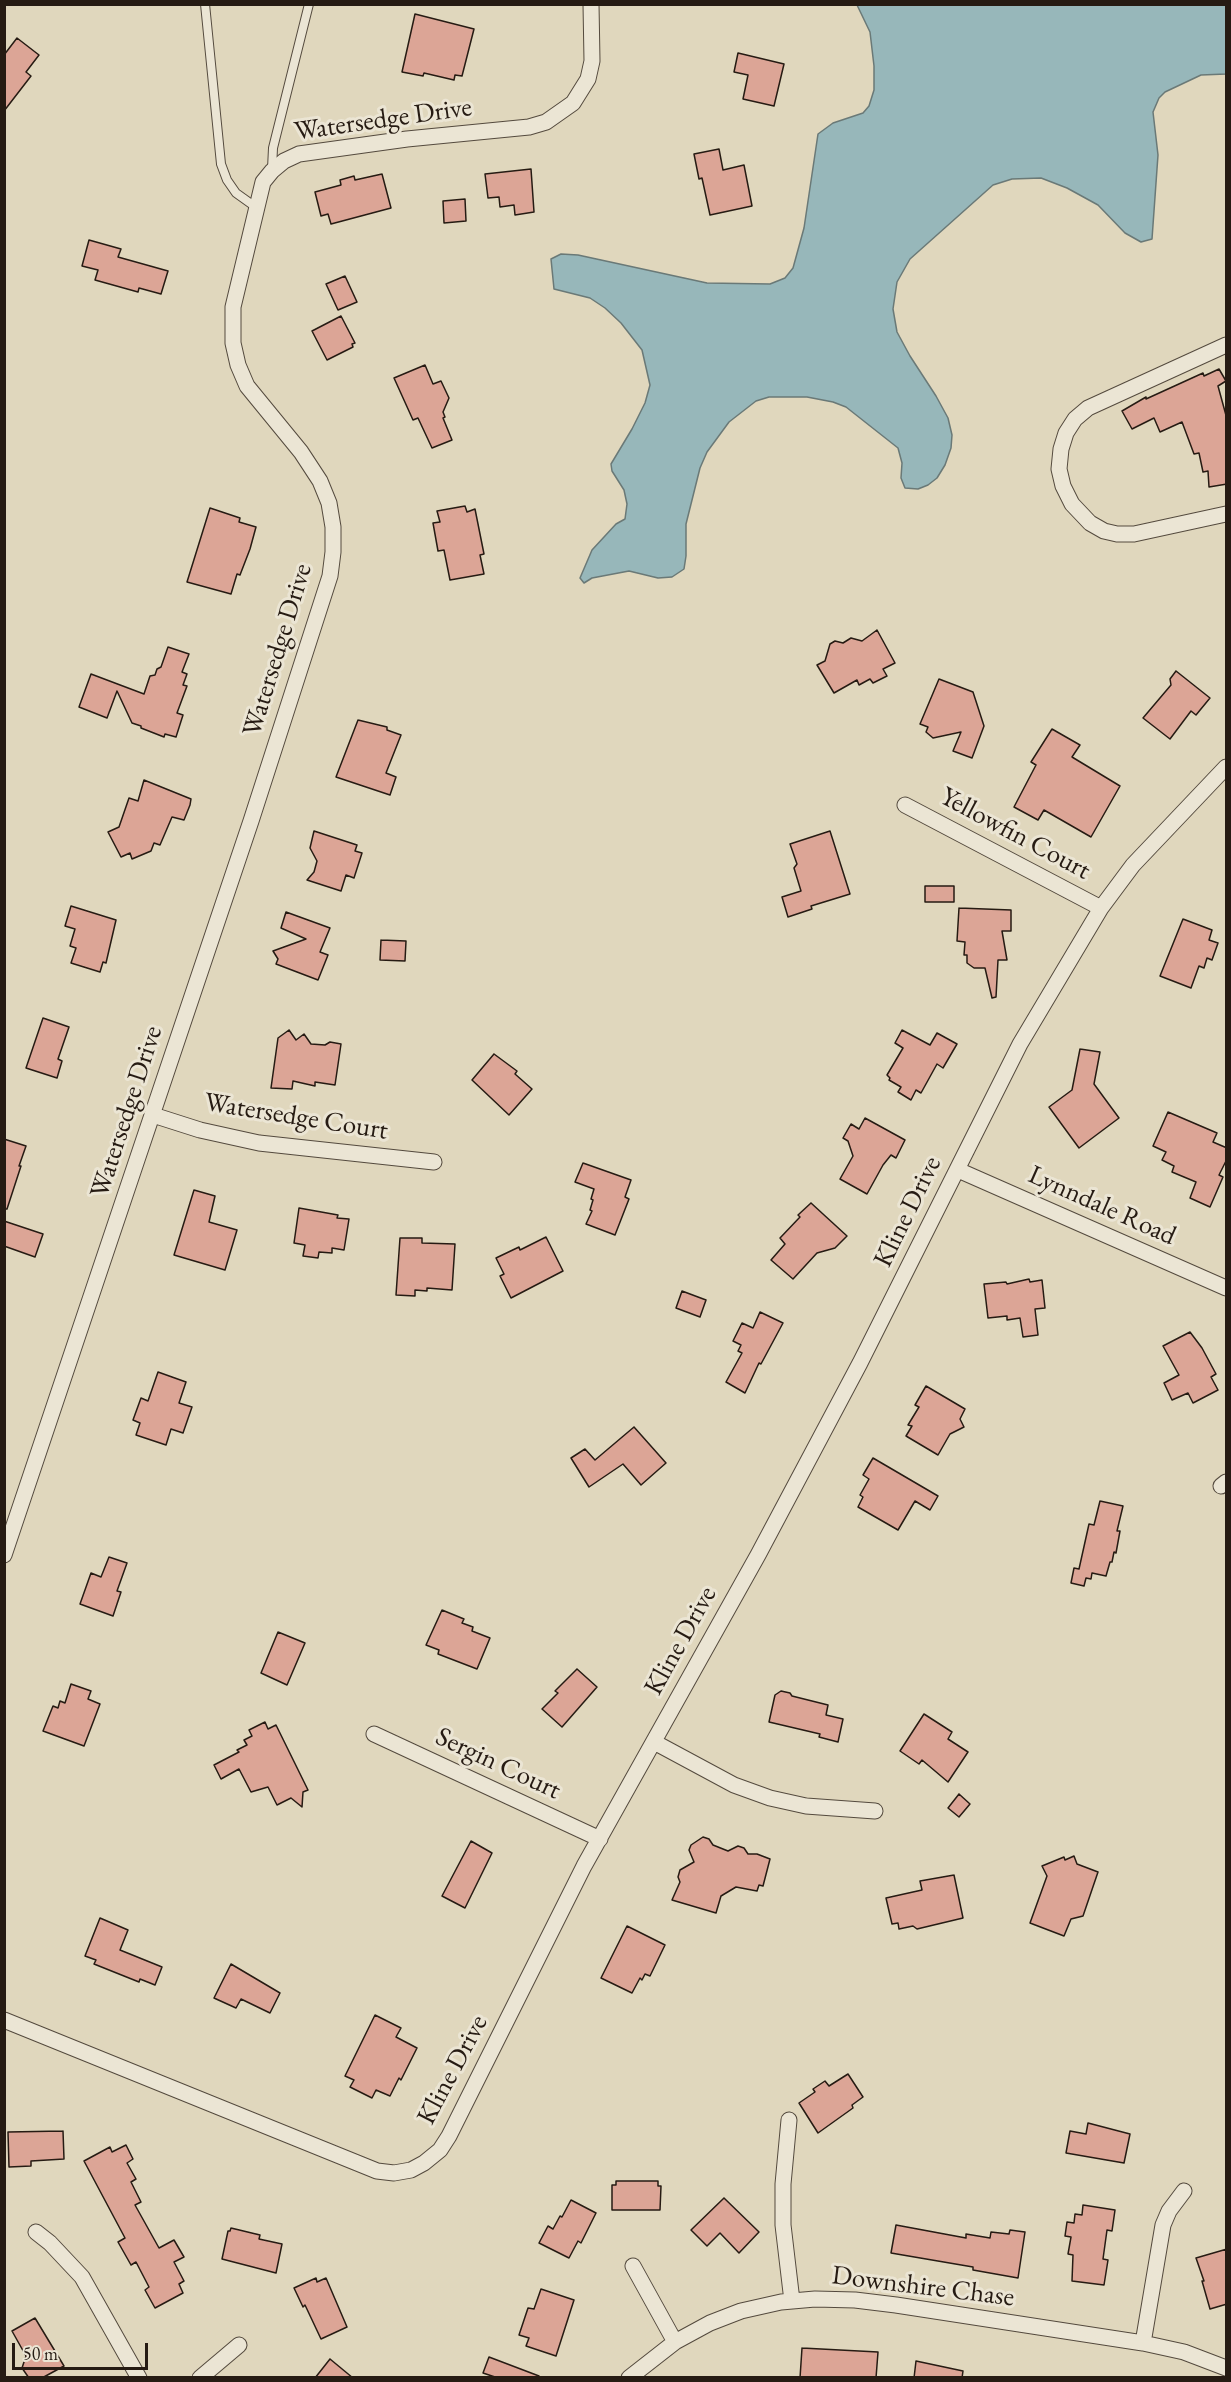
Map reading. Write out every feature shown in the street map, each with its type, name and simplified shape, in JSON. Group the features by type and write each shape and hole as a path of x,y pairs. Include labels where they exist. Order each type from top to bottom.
{"street":[{"name":"Watersedge Drive","path":"4,1555 252,821 330,576 333,552 332,519 329,503 320,481 301,452 247,386 238,365 233,343 233,307 263,182 284,161 299,154 407,139 529,127 546,122 562,113 573,103 588,79 592,61 591,4"},
{"path":"1227,345 1088,408 1066,433 1060,449 1059,469 1063,486 1072,504 1082,517 1104,531 1134,534 1227,514"},
{"name":"Kline Drive","path":"4,2020 377,2171 394,2173 411,2170 432,2157 449,2136 515,2007 558,1915 821,1437 923,1241 1020,1044 1101,908 1133,865 1227,767"},
{"name":"Yellowfin Court","path":"905,805 1101,908"},
{"name":"Watersedge Court","path":"153,1114 200,1130 259,1143 434,1162"},
{"name":"Lynndale Road","path":"958,1170 1227,1288"},
{"name":"Sergin Court","path":"374,1734 600,1839"},
{"path":"654,1742 734,1785 770,1798 806,1806 875,1811"},
{"path":"789,2120 783,2184 783,2225 792,2301"},
{"path":"1143,2343 1163,2225 1169,2211 1184,2191"},
{"path":"36,2232 64,2256 82,2277 139,2378"},
{"path":"633,2266 675,2342"},
{"name":"Downshire Chase","path":"629,2378 675,2342 710,2323 741,2311 792,2301 855,2300 1143,2343 1184,2352 1227,2368"},
{"path":"200,2378 239,2345"}],"lane":[{"path":"205,4 221,164 227,180 236,193 257,208"},
{"path":"272,171 273,148 309,4"}],"water":[{"path":"857,5 1226,5 1226,74 1201,75 1165,92 1159,98 1153,112 1158,155 1152,239 1141,242 1125,233 1098,205 1067,188 1041,178 1012,179 993,185 910,259 897,282 893,309 897,332 948,418 952,435 951,448 937,478 918,489 905,488 901,478 902,463 898,448 846,407 807,397 769,397 756,401 729,422 707,452 700,468 686,524 684,569 672,577 658,578 629,571 592,578 584,583 580,578 592,550 616,524 625,519 627,504 624,490 612,471 611,464 645,403 650,385 642,350 621,323 590,298 554,289 551,259 561,254 578,255 707,283 770,284 785,278 793,268 804,228 818,134 833,123 863,113 869,106 874,90 870,32"}],"building":[{"path":"415,14 474,29 462,76 455,75 454,80 424,73 423,76 402,72"},
{"path":"17,38 39,55 26,72 31,76 4,111 4,55"},
{"path":"738,53 784,64 774,106 743,99 748,75 734,72"},
{"path":"719,149 723,170 744,165 752,206 710,215 694,154"},
{"path":"531,169 534,212 515,215 514,205 500,207 499,197 488,198 485,174"},
{"path":"382,174 391,208 331,224 328,214 321,216 315,192 341,185 340,180 354,176 355,180"},
{"path":"465,199 466,221 444,223 443,201"},
{"path":"89,240 121,249 118,257 168,271 161,294 139,288 138,292 95,280 98,270 82,266"},
{"path":"345,276 357,302 338,310 326,284"},
{"path":"341,316 355,343 352,344 353,347 327,360 312,331"},
{"path":"425,365 433,384 441,381 449,398 443,418 452,440 432,448 418,418 413,420 394,378"},
{"path":"1219,369 1226,381 1218,386 1227,419 1227,484 1209,487 1208,471 1203,472 1199,453 1194,454 1182,422 1160,432 1154,418 1132,429 1122,411 1146,397 1146,399 1203,373 1204,376"},
{"path":"465,506 467,512 475,509 484,554 480,555 484,574 450,580 444,550 438,551 433,523 440,522 437,511"},
{"path":"210,508 240,518 239,522 256,527 250,549 240,575 237,574 231,594 187,582"},
{"path":"877,630 895,663 883,669 887,676 873,683 870,679 859,685 857,680 834,693 817,665 825,661 830,644 835,641 843,643 851,638 862,641"},
{"path":"168,647 189,654 182,672 187,674 183,685 187,686 177,713 183,715 176,737 165,734 164,737 132,723 117,691 107,718 79,707 91,674 144,694 150,676 155,675 157,669 161,667"},
{"path":"1176,671 1210,698 1196,715 1191,711 1170,739 1143,718 1171,685 1170,679"},
{"path":"939,679 973,692 984,726 972,758 953,751 961,732 933,738 926,732 928,727 920,724"},
{"path":"358,720 387,727 387,730 401,735 386,773 396,777 390,795 336,777"},
{"path":"1052,729 1080,745 1072,757 1120,786 1091,837 1044,810 1038,820 1014,807 1036,765 1031,762"},
{"path":"144,780 191,799 190,805 184,820 172,817 160,845 154,843 151,851 132,859 130,853 121,857 108,832 119,827 129,798 138,801"},
{"path":"314,831 357,845 355,851 362,853 354,878 346,875 341,891 307,880 314,872 317,861 310,848"},
{"path":"830,831 850,894 811,906 812,909 788,917 782,897 801,891 794,868 797,864 790,844"},
{"path":"925,886 954,886 954,902 925,902"},
{"path":"71,906 116,920 106,963 103,962 100,972 71,963 76,948 70,946 75,929 65,926"},
{"path":"959,908 1011,910 1011,931 1002,931 1007,960 998,960 996,997 992,998 985,968 974,968 967,963 967,955 964,955 965,942 957,941"},
{"path":"286,912 330,928 320,952 328,955 318,980 276,964 278,959 273,951 306,939 281,928"},
{"path":"1183,919 1212,930 1209,940 1218,943 1212,960 1207,958 1204,968 1199,966 1191,988 1160,976"},
{"path":"381,940 406,941 405,961 380,960"},
{"path":"43,1018 69,1027 58,1059 62,1061 57,1078 26,1068"},
{"path":"289,1030 296,1040 304,1034 311,1044 325,1045 330,1042 341,1044 335,1085 315,1082 315,1086 293,1081 292,1089 271,1088 278,1038"},
{"path":"902,1030 930,1045 937,1033 957,1044 943,1068 937,1064 921,1093 916,1090 911,1100 898,1092 901,1087 889,1080 887,1075 903,1048 895,1043"},
{"path":"1080,1049 1100,1052 1094,1084 1119,1118 1079,1148 1049,1107 1072,1090"},
{"path":"494,1054 517,1071 515,1074 532,1089 509,1115 472,1080"},
{"path":"1168,1112 1217,1133 1213,1142 1227,1148 1227,1159 1219,1175 1223,1177 1210,1207 1190,1198 1196,1182 1172,1172 1174,1166 1162,1160 1166,1152 1153,1146"},
{"path":"865,1118 905,1140 896,1158 891,1155 883,1165 867,1194 840,1179 853,1156 848,1141 843,1138 851,1124 859,1129"},
{"path":"4,1139 26,1146 7,1209 4,1209"},
{"path":"583,1163 631,1180 625,1197 629,1199 615,1235 586,1224 592,1211 590,1210 593,1200 591,1199 594,1189 575,1182"},
{"path":"194,1190 215,1196 209,1222 237,1230 225,1270 174,1255"},
{"path":"811,1203 847,1236 835,1248 817,1253 793,1279 771,1260 785,1244 780,1238"},
{"path":"299,1208 349,1219 344,1250 332,1248 332,1253 319,1252 318,1258 303,1256 305,1245 294,1243"},
{"path":"4,1221 43,1234 35,1257 4,1246"},
{"path":"546,1237 563,1271 511,1298 500,1276 504,1274 496,1258 519,1247 520,1250"},
{"path":"400,1238 422,1238 422,1243 455,1244 452,1290 427,1288 427,1291 415,1290 415,1296 396,1295"},
{"path":"1029,1279 1030,1282 1042,1280 1045,1308 1035,1309 1038,1335 1023,1337 1020,1318 1007,1320 1007,1316 988,1318 984,1284 1006,1282 1007,1284"},
{"path":"682,1291 706,1300 700,1317 676,1308"},
{"path":"760,1312 783,1323 761,1364 759,1363 745,1393 726,1382 742,1353 738,1351 741,1345 733,1341 742,1323 753,1328"},
{"path":"1190,1332 1216,1374 1211,1377 1218,1390 1193,1403 1188,1393 1172,1400 1164,1383 1179,1375 1163,1346"},
{"path":"158,1372 186,1382 179,1403 192,1407 183,1433 171,1429 166,1445 136,1435 140,1423 133,1420 141,1398 148,1401"},
{"path":"926,1386 965,1409 960,1419 964,1427 950,1434 938,1455 906,1436 912,1426 908,1425 919,1407 915,1405"},
{"path":"634,1427 666,1463 641,1485 623,1464 589,1487 571,1458 585,1449 595,1460"},
{"path":"873,1458 938,1496 930,1510 915,1501 898,1530 858,1507 863,1497 860,1495 869,1479 863,1475"},
{"path":"1100,1501 1123,1506 1117,1531 1120,1531 1116,1553 1114,1552 1106,1576 1092,1573 1091,1579 1086,1578 1084,1586 1071,1583 1074,1568 1079,1569 1089,1524 1094,1525"},
{"path":"109,1557 127,1563 117,1591 121,1592 113,1616 80,1604 91,1573 101,1577"},
{"path":"442,1610 464,1619 462,1623 473,1627 472,1631 490,1638 477,1669 438,1654 439,1650 426,1645"},
{"path":"278,1632 305,1643 287,1685 261,1673"},
{"path":"577,1669 597,1687 562,1727 542,1709 558,1693 555,1691"},
{"path":"71,1684 91,1691 88,1699 100,1704 84,1746 43,1731 53,1706 58,1708 60,1701 65,1703"},
{"path":"781,1691 828,1705 826,1715 843,1719 838,1742 819,1737 820,1734 769,1722 775,1695"},
{"path":"924,1714 952,1732 948,1739 968,1752 948,1782 922,1760 919,1764 900,1751"},
{"path":"265,1722 268,1729 276,1725 308,1790 303,1792 302,1807 291,1798 277,1805 268,1787 251,1792 239,1769 221,1779 214,1765 239,1752 237,1750 247,1745 244,1740 252,1736 249,1730"},
{"path":"959,1794 970,1804 959,1817 948,1808"},
{"path":"703,1837 709,1839 713,1845 728,1851 738,1846 744,1848 748,1854 757,1854 770,1859 763,1886 759,1885 757,1891 736,1887 721,1896 716,1913 672,1900 680,1882 678,1877 680,1870 694,1862 689,1850 691,1845"},
{"path":"471,1841 492,1853 465,1908 442,1896"},
{"path":"1074,1856 1077,1864 1098,1872 1083,1916 1071,1919 1064,1936 1030,1923 1047,1876 1042,1866 1064,1857 1065,1860"},
{"path":"954,1875 963,1918 917,1929 913,1926 899,1929 898,1923 892,1924 886,1898 922,1890 920,1881"},
{"path":"100,1918 128,1930 120,1950 162,1967 155,1985 140,1979 139,1982 94,1964 96,1960 85,1956"},
{"path":"627,1926 665,1945 650,1976 645,1974 642,1980 640,1978 632,1993 601,1978"},
{"path":"231,1964 280,1993 270,2013 241,1999 236,2008 214,1998"},
{"path":"375,2015 401,2028 396,2037 417,2048 390,2096 376,2090 372,2098 350,2087 354,2080 345,2076"},
{"path":"848,2074 863,2097 852,2105 853,2108 818,2133 799,2103 815,2092 813,2089 825,2081 829,2086"},
{"path":"1088,2123 1130,2134 1124,2163 1066,2153 1070,2131 1086,2134"},
{"path":"63,2131 64,2159 31,2161 31,2166 9,2167 8,2132"},
{"path":"126,2145 133,2159 127,2163 136,2179 131,2182 141,2202 135,2205 159,2248 174,2240 184,2257 174,2262 184,2281 179,2284 183,2293 155,2308 145,2290 149,2287 136,2262 131,2265 118,2242 125,2238 84,2161 110,2147 112,2152"},
{"path":"616,2181 658,2181 658,2186 661,2186 660,2210 612,2210 612,2185 616,2185"},
{"path":"724,2198 759,2232 739,2253 720,2233 707,2246 691,2230"},
{"path":"571,2200 596,2213 581,2243 578,2241 569,2258 539,2243 548,2226 553,2229 560,2216 562,2217"},
{"path":"1083,2205 1115,2210 1112,2231 1107,2230 1103,2259 1108,2260 1104,2285 1072,2281 1073,2255 1068,2254 1071,2237 1065,2236 1067,2222 1074,2223 1075,2214 1082,2215"},
{"path":"896,2225 966,2238 966,2234 990,2238 991,2232 1009,2234 1010,2230 1025,2232 1018,2278 973,2270 973,2267 891,2253"},
{"path":"231,2228 260,2235 259,2239 282,2244 276,2273 222,2259 228,2231"},
{"path":"1227,2249 1227,2304 1210,2309 1196,2258"},
{"path":"316,2278 317,2282 326,2278 347,2327 321,2339 294,2288"},
{"path":"541,2289 574,2300 556,2356 526,2346 529,2338 519,2335 528,2308 534,2309"},
{"path":"35,2318 64,2366 42,2378 29,2378 22,2368 26,2356 12,2331"},
{"path":"802,2348 878,2352 876,2378 800,2378"},
{"path":"489,2357 539,2376 539,2378 498,2378 483,2373"},
{"path":"330,2359 353,2378 315,2378"},
{"path":"916,2361 963,2371 962,2378 914,2378"}]}
